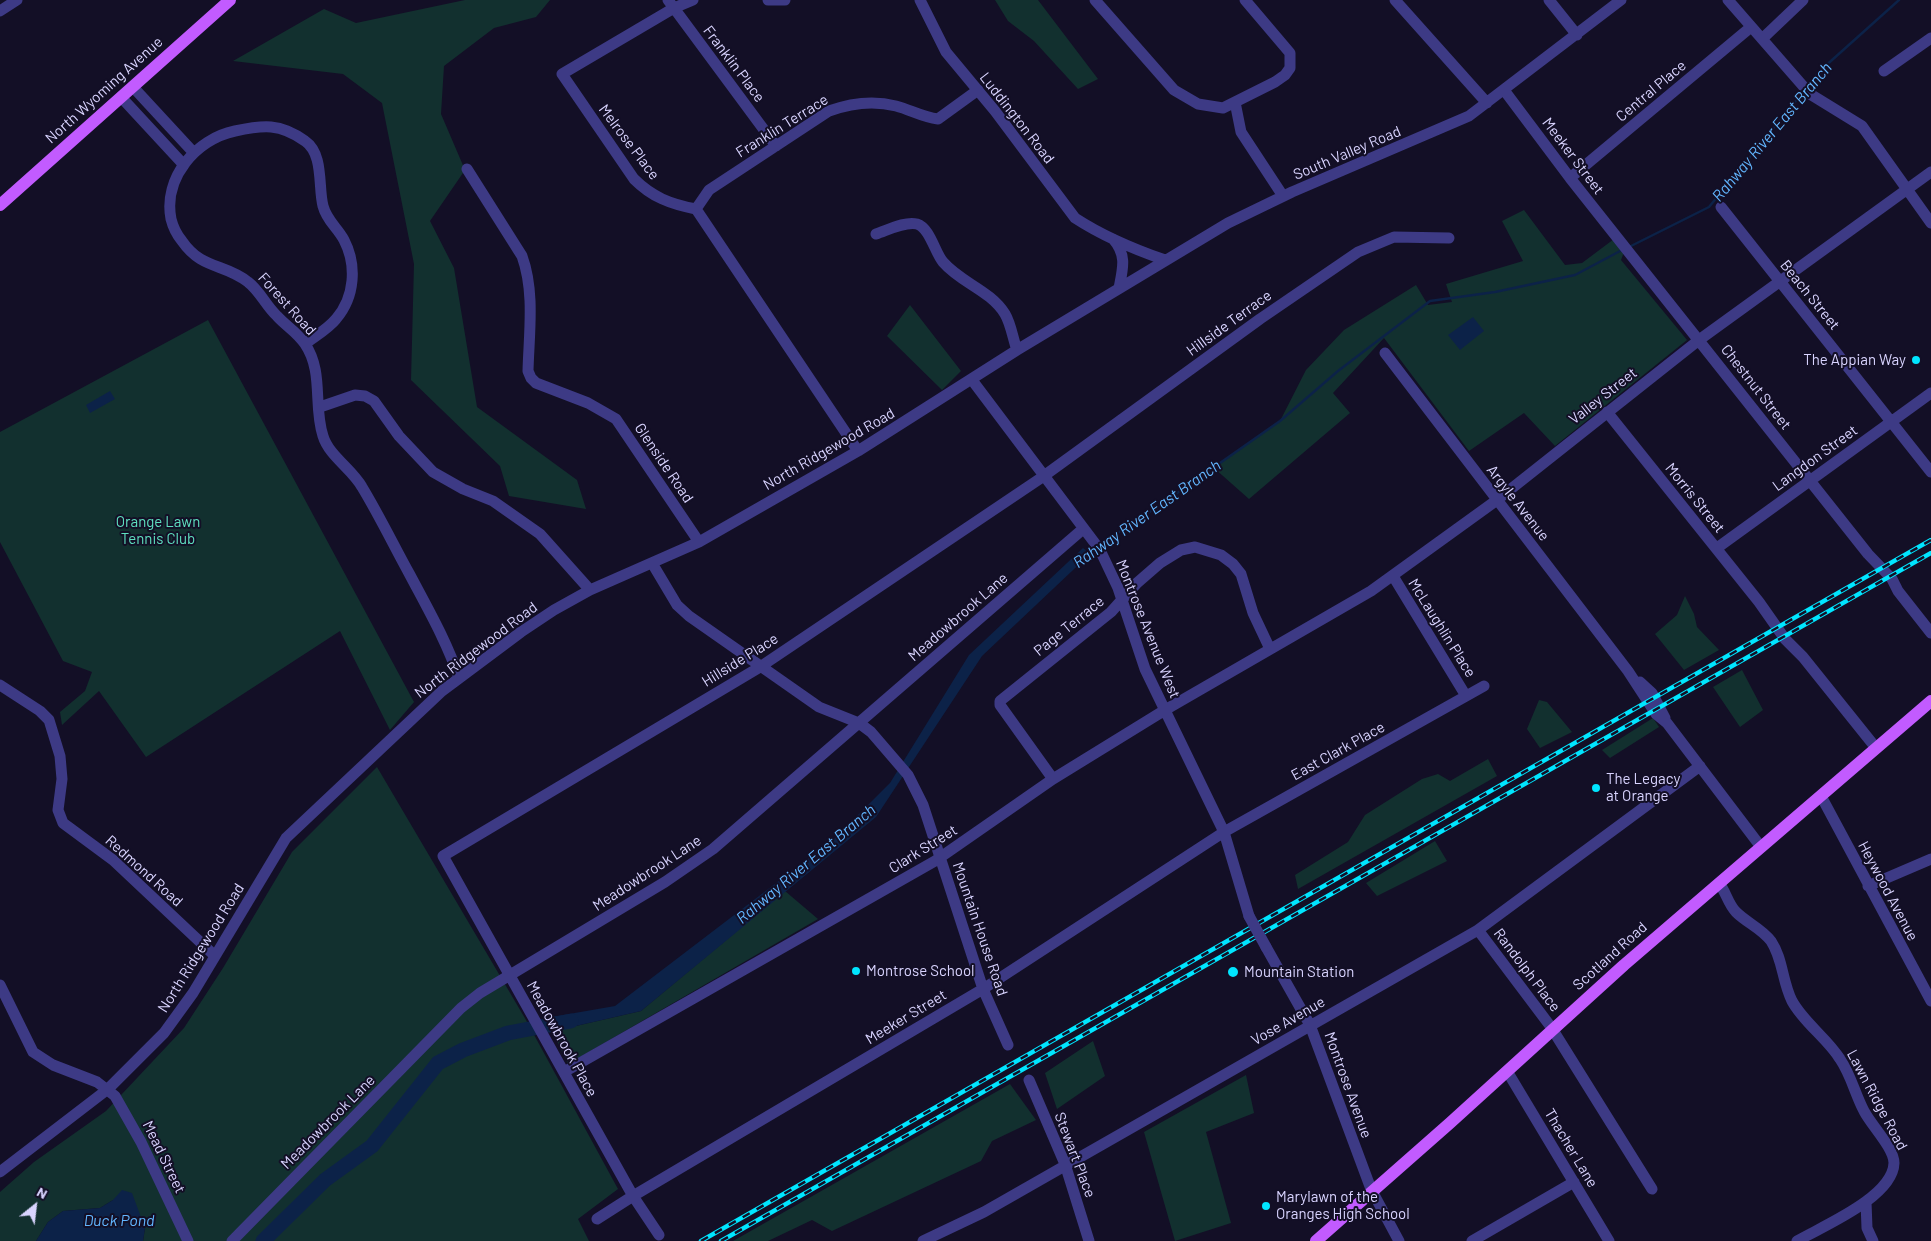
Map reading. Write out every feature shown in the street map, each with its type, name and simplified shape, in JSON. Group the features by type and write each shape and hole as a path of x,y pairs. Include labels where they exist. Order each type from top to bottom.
{"main road":[{"name":"North Wyoming Avenue","path":"0,204 230,0"},
{"name":"Scotland Road","path":"1316,1241 1719,883 1931,701"}],"street":[{"path":"0,11 17,0"},
{"name":"Melrose Place","path":"693,0 671,4 562,74 634,179 648,192 667,202 696,208"},
{"path":"768,0 785,0"},
{"name":"Luddington Road","path":"920,0 946,52 978,90 1075,218 1090,228 1142,252 1165,260"},
{"path":"1095,0 1174,90 1198,104 1223,108 1285,76 1292,61 1290,53 1245,0"},
{"path":"1395,0 1487,103"},
{"path":"1549,0 1577,34"},
{"name":"South Valley Road","path":"1072,317 1228,223 1283,196 1468,116 1621,0"},
{"path":"1728,0 1810,94 1862,126 1931,224"},
{"path":"1762,39 1803,0"},
{"name":"Franklin Place","path":"671,4 776,146"},
{"name":"Central Place","path":"1570,178 1751,27"},
{"path":"1884,71 1931,38"},
{"path":"133,87 194,153"},
{"name":"Franklin Terrace","path":"696,208 708,190 830,111 842,106 869,103 896,106 926,118 938,119 978,90"},
{"name":"Meeker Street","path":"1504,90 1619,240"},
{"path":"121,96 183,164 194,153 214,139 230,132 271,125 289,131 308,142 316,155 325,212 328,220 346,243 353,278 351,292 336,318 305,344"},
{"path":"1235,102 1241,132 1283,196"},
{"name":"Forest Road","path":"183,164 175,179 170,198 171,219 177,234 189,251 201,261 233,273 247,281 274,314 294,330 305,344 314,362 323,436 329,448 362,486 443,638 460,678"},
{"name":"Glenside Road","path":"467,169 522,256 527,270 530,292 528,371 530,378 536,383 588,404 616,419 699,542"},
{"name":"Valley Street","path":"1289,638 1393,576 1497,500 1700,340 1931,172"},
{"name":"Beach Street","path":"1721,207 1931,472"},
{"path":"696,208 858,451"},
{"path":"876,234 907,224 919,224 925,230 942,261 954,273 993,298 1006,315 1017,350"},
{"path":"1110,236 1121,248 1124,266 1119,288"},
{"name":"Hillside Terrace","path":"1044,476 1260,319 1358,252 1394,237 1449,238"},
{"name":"Chestnut Street","path":"1619,240 1868,554 1892,579 1898,591 1931,633"},
{"name":"North Ridgewood Road","path":"0,1172 108,1089 177,1017 286,838 442,691 554,610 590,590 699,542 858,451 1072,317"},
{"name":"Argyle Avenue","path":"1385,353 1628,671 1652,693 1667,723 1761,847"},
{"name":"Montrose Avenue West","path":"972,380 1096,545 1123,601 1145,669 1224,832 1249,916"},
{"name":"Langdon Street","path":"1716,548 1931,392"},
{"path":"320,407 355,395 366,396 374,401 399,436 433,472 463,489 493,501 540,534 590,590"},
{"name":"Morris Street","path":"1607,412 1760,602 1792,636 1803,657 1876,748"},
{"name":"Hillside Place","path":"443,856 760,667 1044,476"},
{"name":"Meadowbrook Lane","path":"232,1241 461,1008 480,994 695,862 733,832 1083,529"},
{"name":"Page Terrace","path":"1053,778 1000,704 1000,701 1123,601 1137,583 1170,556 1195,547 1208,549 1221,555 1233,564 1241,574 1253,613 1270,649"},
{"name":"Mountain House Road","path":"652,563 677,605 688,616 819,707 859,723 871,732 908,775 923,805 983,989 1008,1045"},
{"name":"McLaughlin Place","path":"1393,576 1466,696"},
{"name":"Clark Street","path":"564,1072 940,858 1053,778 1164,710 1289,638"},
{"name":"Redmond Road","path":"0,685 40,711 49,720 60,756 62,779 58,810 63,823 113,860 215,956"},
{"name":"East Clark Place","path":"1224,832 1484,686"},
{"name":"Vose Avenue","path":"923,1241 984,1212 1065,1164 1478,930 1700,766"},
{"name":"Heywood Avenue","path":"1821,796 1931,1001"},
{"name":"Meeker Street","path":"597,1219 983,989 1224,832"},
{"name":"Meadowbrook Place","path":"443,856 633,1196 659,1235"},
{"path":"1868,886 1931,859"},
{"name":"Lawn Ridge Road","path":"1719,883 1726,893 1731,906 1738,914 1755,924 1770,940 1781,959 1793,1001 1840,1060 1863,1111 1890,1149 1894,1162 1889,1177 1866,1202 1797,1241"},
{"name":"Montrose Avenue","path":"1249,916 1310,1025 1372,1192 1398,1241"},
{"name":"Randolph Place","path":"1478,930 1553,1030 1652,1189"},
{"path":"0,985 33,1052 53,1065 97,1082 108,1089"},
{"name":"Thacher Lane","path":"1508,1071 1609,1241"},
{"name":"Stewart Place","path":"1029,1080 1065,1164 1089,1241"},
{"name":"Mead Street","path":"108,1089 124,1109 188,1241"},
{"path":"1472,1241 1574,1182"},
{"path":"1866,1202 1867,1228 1873,1241"}],"green space":[{"path":"465,0 550,0 536,17 494,28 444,66 441,114 465,170 430,221 454,268 477,407 577,480 586,509 509,496 500,466 411,380 414,264 382,103 343,74 233,61 324,9 356,23"},
{"path":"995,0 1038,0 1098,79 1078,89 1034,41 1008,21"},
{"path":"1524,210 1565,265 1582,263 1614,239 1624,252 1621,260 1687,340 1555,446 1524,413 1469,451 1384,338 1333,393 1350,413 1249,499 1214,468 1280,421 1306,370 1344,330 1416,285 1428,305 1452,302 1446,284 1523,261 1502,221"},
{"path":"910,305 961,371 942,390 887,336"},
{"name":"Orange Lawn Tennis Club","path":"208,320 414,702 390,730 340,631 146,757 99,691 62,725 60,712 85,691 92,672 63,661 0,542 0,432"},
{"path":"1685,596 1694,614 1697,627 1719,650 1684,670 1655,634 1677,615"},
{"path":"1742,670 1763,710 1740,727 1713,687"},
{"path":"1539,700 1547,702 1572,732 1540,748 1527,729"},
{"path":"1653,718 1659,727 1610,758 1602,750"},
{"path":"1488,759 1497,776 1298,889 1295,875 1348,842 1365,815 1422,779 1438,774 1450,781"},
{"path":"377,767 526,1020 618,1189 578,1219 589,1241 143,1241 145,1228 113,1200 100,1208 63,1211 48,1222 36,1241 0,1241 0,1192 34,1162 106,1111 184,1028 223,968 292,852"},
{"path":"1435,841 1447,861 1377,896 1366,883"},
{"path":"785,891 818,919 568,1064 554,1035 554,1031 641,1011"},
{"path":"1093,1041 1105,1076 1057,1109 1045,1073"},
{"path":"1246,1075 1254,1113 1206,1132 1231,1223 1175,1241 1144,1132"},
{"path":"1010,1084 1036,1120 992,1141 981,1161 832,1231 812,1220 768,1241 733,1241"}],"water":[{"path":"1473,317 1484,331 1460,350 1448,335"},
{"path":"110,391 115,399 90,413 86,405"},
{"path":"1083,548 1090,554 982,656 876,817 641,1011 554,1031 546,1018 615,1006 835,838 890,783 969,655"},
{"name":"Duck Pond","path":"122,1190 132,1193 145,1228 143,1241 36,1241 48,1222 63,1211 100,1208 113,1200"}],"waterway":[{"name":"Rahway River East Branch","path":"1807,86 1822,69 1899,0"},
{"name":"Rahway River East Branch","path":"1629,247 1709,207 1804,91"},
{"name":"Rahway River East Branch","path":"1099,545 1280,421 1338,371 1430,301 1495,292 1575,275 1622,250"},
{"name":"Rahway River East Branch","path":"263,1241 325,1180 372,1146 438,1063 463,1050 508,1033 571,1021"}],"railway":[{"path":"701,1241 1931,540"},
{"path":"721,1241 1931,553"}],"place":[{"name":"The Appian Way","path":"1916,360"},
{"name":"The Legacy at Orange","path":"1596,788"},
{"name":"Montrose School","path":"856,971"},
{"name":"Mountain Station","path":"1233,972"},
{"name":"Marylawn of the Oranges High School","path":"1266,1206"}]}
